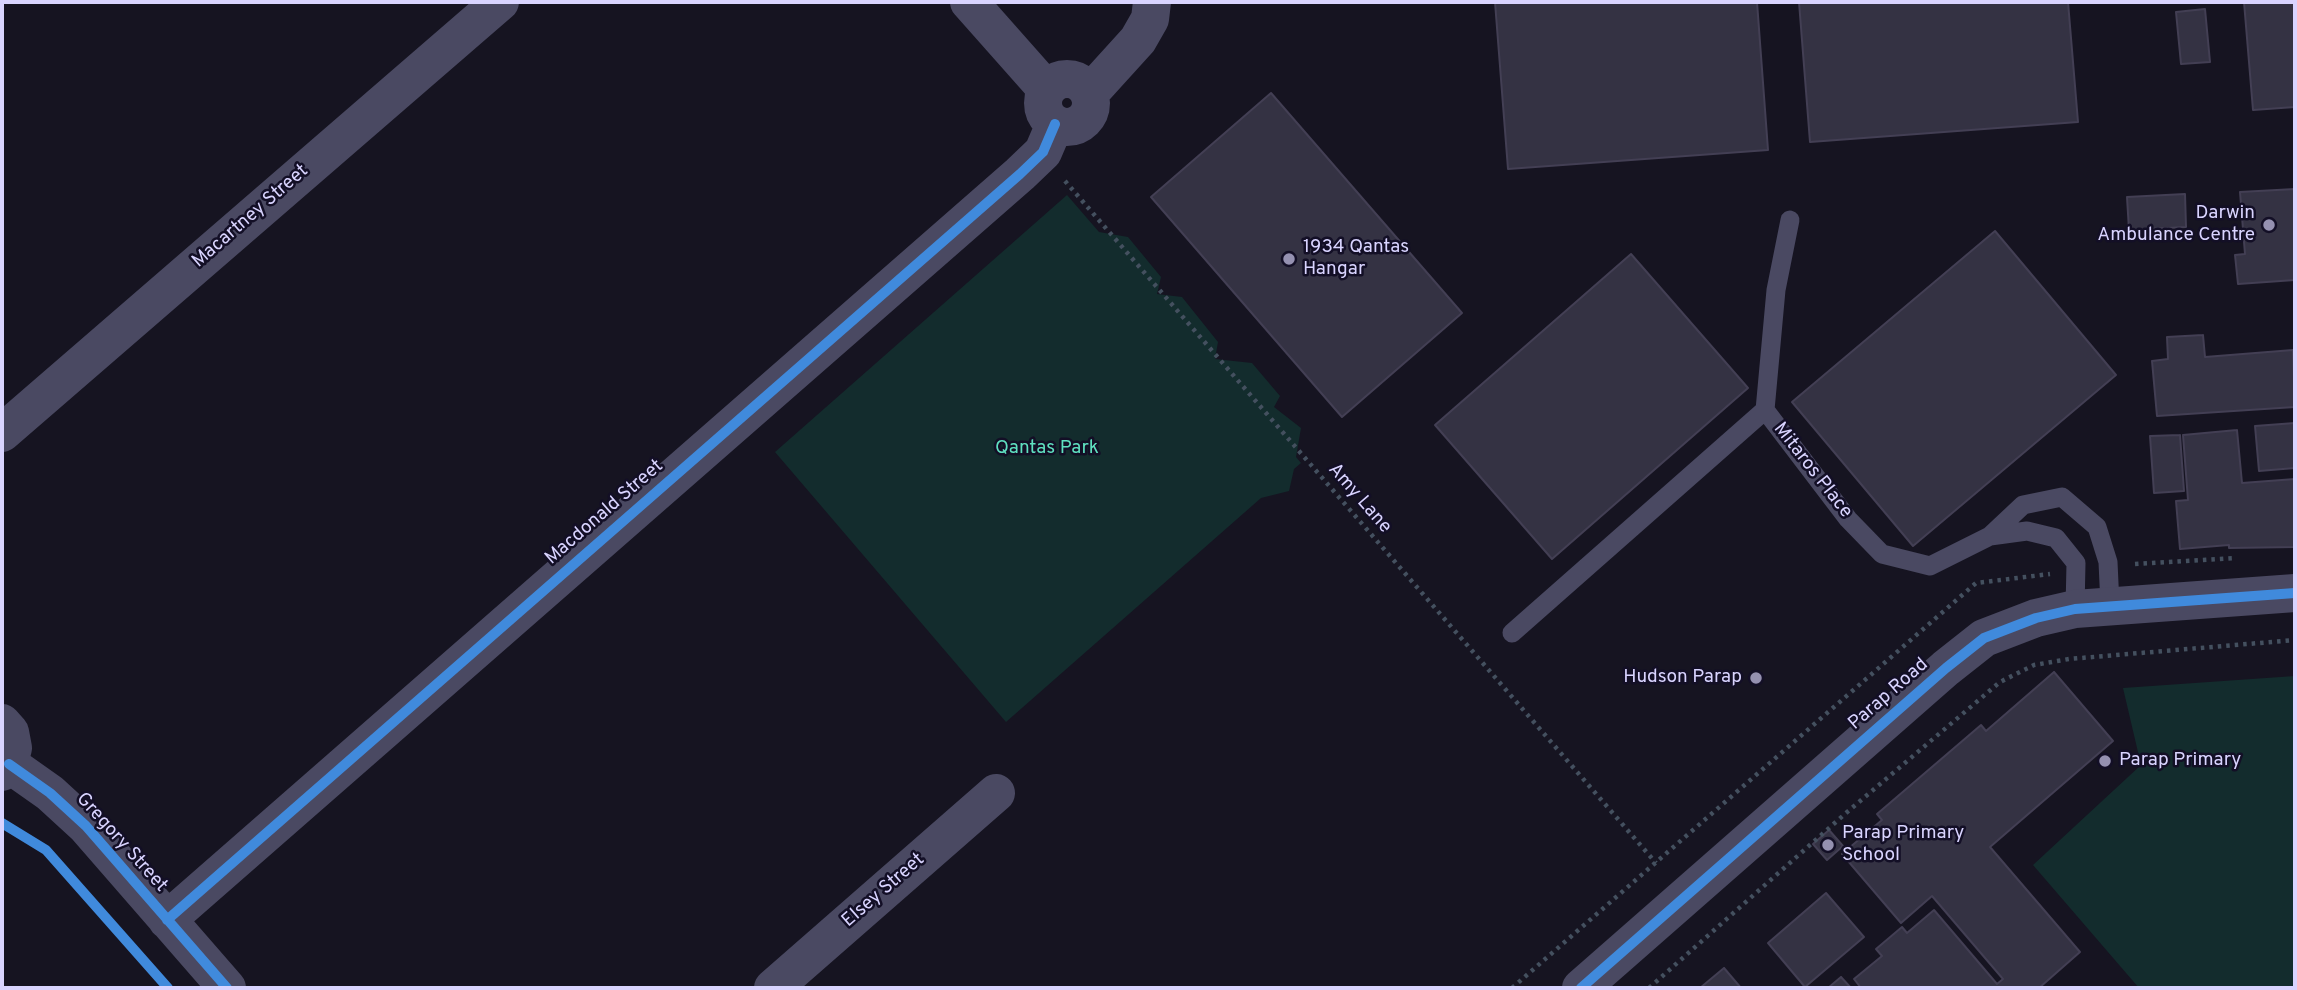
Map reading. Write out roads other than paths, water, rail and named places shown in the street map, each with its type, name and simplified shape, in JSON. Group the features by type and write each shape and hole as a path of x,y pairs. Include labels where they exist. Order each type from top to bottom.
{"street":[{"name":"Macartney Street","path":"2,433 500,2"},
{"path":"969,2 1048,122"},
{"path":"1048,122 1058,81 1073,80 1089,94 1138,40 1150,19 1152,2"},
{"name":"Macdonald Street","path":"167,920 1048,122"},
{"name":"Parap Road","path":"1580,988 1984,638 2036,618 2092,607 2295,593"},
{"path":"2,723 12,740 5,768"},
{"name":"Gregory Street","path":"5,768 50,793 86,826 227,988"},
{"name":"Elsey Street","path":"773,988 996,793"}],"lane":[{"name":"Mitaros Place","path":"1790,220 1776,290 1765,410 1848,519 1882,554 1930,566 1990,536 2023,505 2062,497 2097,527 2108,562 2092,607"},
{"path":"1512,633 1765,410"},
{"name":"Mitaros Place","path":"1990,536 2027,531 2056,538 2076,563 2092,607"}],"place":[{"name":"Darwin Ambulance Centre","path":"2269,225"},
{"name":"1934 Qantas Hangar","path":"1289,259"},
{"name":"Hudson Parap","path":"1756,678"},
{"name":"Parap Primary","path":"2105,761"},
{"name":"Parap Primary School","path":"1828,845"}],"park label":[{"name":"Qantas Park","path":"1047,449"}]}
